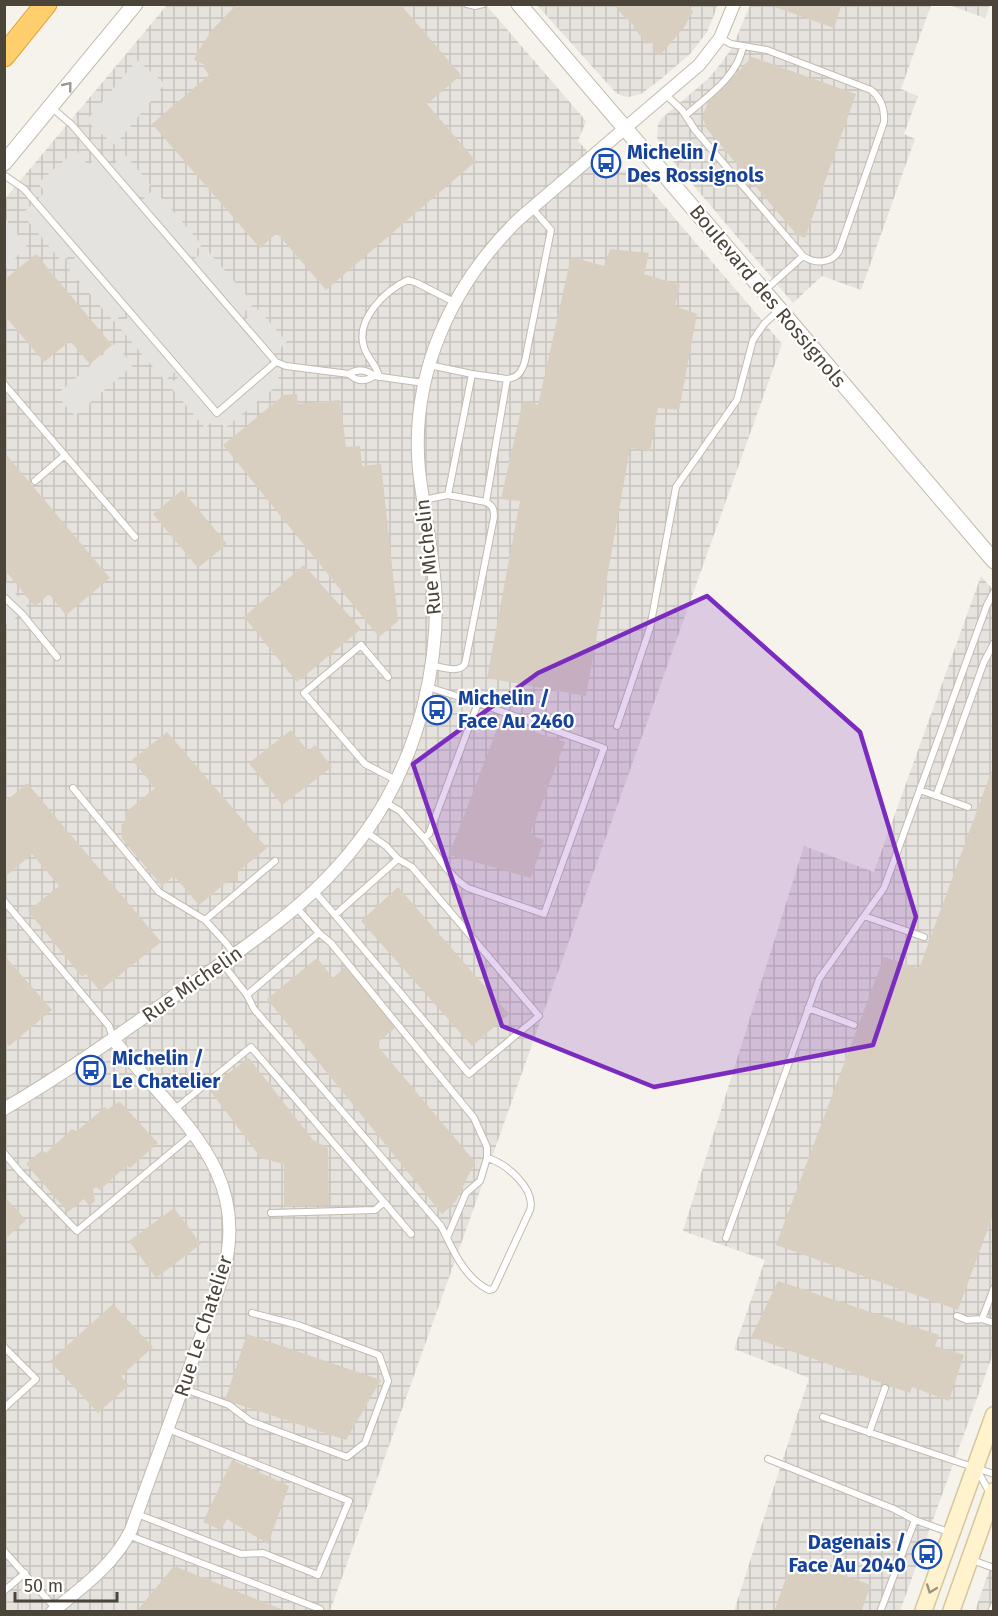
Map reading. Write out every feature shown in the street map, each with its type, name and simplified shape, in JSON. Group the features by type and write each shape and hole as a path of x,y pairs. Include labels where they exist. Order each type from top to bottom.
{"highway":[{"path":"8,52 46,4"}],"main road":[{"path":"923,1611 993,1416"},
{"path":"951,1611 993,1494"}],"street":[{"path":"4,163 135,4"},
{"name":"Boulevard des Rossignols","path":"519,4 779,310 991,552"},
{"name":"Rue Michelin","path":"4,1109 113,1039 297,908 343,862 366,832 396,780 415,735 428,687 435,620 435,592 418,447 424,383 440,332 454,302 485,255 532,208 699,65 720,38 734,4"},
{"name":"Rue Le Chatelier","path":"56,1610 110,1562 129,1535 225,1269 230,1238 228,1207 212,1159 194,1133 113,1039"}],"lane":[{"path":"467,4 475,6 483,4"},
{"path":"666,95 686,115 695,130 803,256 810,260 827,261 834,258 839,252 884,122 883,107 871,90 766,51 732,44 720,38"},
{"path":"686,115 735,69 742,55 743,46"},
{"path":"51,107 72,125 276,362 286,366 349,374 356,370 377,376 424,383"},
{"path":"4,175 24,189 216,413 276,362"},
{"path":"429,365 507,379 516,377 523,368 551,230 532,208"},
{"path":"763,291 803,256"},
{"path":"377,376 377,369 364,349 363,342 367,316 375,306 397,286 408,280 454,302"},
{"path":"617,726 650,628 676,487 737,400 753,340 761,328 779,310"},
{"path":"448,495 472,374"},
{"path":"486,502 507,379"},
{"path":"4,384 135,537"},
{"path":"35,481 65,455"},
{"path":"423,500 448,495 486,502 494,510 465,664 459,670 431,665"},
{"path":"726,1238 819,979 884,888 993,592"},
{"path":"4,597 22,614 57,657"},
{"path":"936,796 984,662 993,643"},
{"path":"388,677 362,645 304,693 365,764 396,780"},
{"path":"385,802 400,811 451,874 463,885 480,893 544,914 604,748 428,687"},
{"path":"424,838 431,830 478,703"},
{"path":"73,788 159,892 205,920 234,954"},
{"path":"920,790 968,807"},
{"path":"315,892 469,1074 539,1016 412,867 398,859 386,846 366,832"},
{"path":"335,915 398,859"},
{"path":"205,920 275,861"},
{"path":"4,901 109,1026 113,1039"},
{"path":"297,908 331,943 474,1118 487,1147 487,1158 480,1181 466,1193 447,1238"},
{"path":"864,916 924,937"},
{"path":"247,995 319,933"},
{"path":"222,963 247,995 254,1009 441,1226 459,1261 474,1279 487,1289 491,1289 494,1287 530,1210 531,1200 512,1170 487,1158"},
{"path":"808,1008 854,1025"},
{"path":"174,1110 251,1047 411,1234"},
{"path":"4,1153 76,1231 194,1133"},
{"path":"271,1213 375,1210 384,1203"},
{"path":"982,1319 993,1288"},
{"path":"182,1388 229,1405 250,1420 347,1457 366,1443 388,1381 379,1355 298,1325 252,1313"},
{"path":"957,1316 967,1320 982,1319 993,1323"},
{"path":"4,1347 36,1379 4,1408"},
{"path":"869,1433 885,1388"},
{"path":"823,1417 993,1474"},
{"path":"137,1514 241,1554 263,1553 318,1575 349,1501 168,1429"},
{"path":"768,1459 951,1533"},
{"path":"975,1467 993,1494"},
{"path":"880,1611 915,1520"},
{"path":"129,1535 321,1611"},
{"path":"4,1551 56,1610"},
{"path":"969,1559 993,1568"},
{"path":"4,1591 25,1573"},
{"path":"991,1611 993,1605"}],"highlighted area":[{"path":"707,596 860,732 916,917 873,1045 654,1087 502,1026 413,764 538,673"}],"shaded area":[{"path":"990,4 985,18 949,5"},
{"path":"167,5 486,5 586,121 578,141 608,174 633,169 782,344 330,1611 5,1611 4,200"},
{"path":"537,5 718,5 707,32 691,53 641,94 629,97 615,92"},
{"path":"750,5 931,5 901,89 918,96 904,134 915,139 861,290 822,276 793,303 659,143 658,124 661,119 709,78 718,67 730,51"},
{"path":"137,60 165,84 115,145 86,121"},
{"path":"76,150 88,165 98,157 108,168 125,155 151,185 135,199 139,203 154,189 202,245 187,258 191,262 206,249 254,304 238,317 242,322 258,309 287,342 265,362 282,382 225,428 216,419 205,428 169,385 182,374 178,369 165,381 118,326 131,314 127,310 114,322 66,266 79,254 76,250 62,262 22,214 45,192 38,183"},
{"path":"4,217 27,246 5,269 4,269"},
{"path":"115,344 133,365 75,416 56,395"},
{"path":"981,576 994,591 993,1354 900,1611 734,1611 809,1378 734,1349 765,1260 683,1231 804,846 874,872"},
{"path":"4,580 29,609 5,625 4,625"},
{"path":"993,1559 993,1611 975,1611"}],"building":[{"path":"237,4 400,4 461,75 427,104 476,161 326,290 277,233 260,248 152,124 209,75 203,67 205,65 194,60 213,29"},
{"path":"613,4 687,4 693,12 683,29 660,55 652,47 654,45 650,41 647,44 631,22"},
{"path":"776,4 842,4 834,28 775,7"},
{"path":"752,57 856,94 805,238 797,235 707,129 703,119 708,103"},
{"path":"610,249 649,253 644,274 680,285 675,306 697,314 679,410 658,408 650,451 630,448 586,696 487,678 520,501 501,499 523,401 538,405 571,257 604,266"},
{"path":"36,254 112,345 90,364 70,341 44,362 4,315 4,280"},
{"path":"297,394 298,404 340,400 346,447 360,446 362,466 381,464 398,621 379,637 223,445 284,395"},
{"path":"4,452 110,578 66,615 49,594 35,607 4,569"},
{"path":"182,490 227,544 198,568 153,514"},
{"path":"304,565 361,629 297,682 244,617"},
{"path":"500,721 565,742 530,835 544,840 531,878 449,855"},
{"path":"291,730 308,751 315,745 332,767 282,805 249,763"},
{"path":"167,732 267,848 238,872 238,881 228,881 199,905 174,876 162,886 122,839 121,825 125,822 125,813 155,788 132,760"},
{"path":"993,767 994,1212 958,1310 776,1245 884,957 919,969"},
{"path":"27,783 161,942 100,991 86,974 82,977 28,911 59,886 32,854 5,877 5,802"},
{"path":"398,887 509,1014 472,1046 361,921"},
{"path":"4,955 52,1010 9,1046 4,1040"},
{"path":"317,958 333,978 347,965 396,1027 376,1044 475,1162 456,1201 442,1214 267,999"},
{"path":"249,1058 313,1140 328,1148 329,1205 284,1206 284,1164 261,1158 208,1088"},
{"path":"120,1102 158,1143 130,1168 127,1165 100,1190 96,1187 93,1189 95,1201 89,1206 84,1199 68,1212 26,1164 42,1150 46,1153 72,1129 77,1131 105,1107 107,1110"},
{"path":"5,1197 26,1220 5,1239"},
{"path":"174,1208 201,1244 156,1278 129,1241"},
{"path":"778,1281 939,1335 935,1346 964,1355 949,1401 912,1387 910,1393 751,1337"},
{"path":"113,1304 153,1347 121,1376 129,1385 98,1413 50,1361"},
{"path":"247,1334 381,1380 346,1440 225,1400"},
{"path":"232,1460 289,1486 268,1544 227,1519 221,1530 203,1522"},
{"path":"793,1558 871,1585 861,1612 774,1612"},
{"path":"174,1566 286,1611 286,1612 136,1612"}],"place":[{"name":"Michelin / Des Rossignols","path":"606,163"},
{"name":"Michelin / Face Au 2460","path":"437,710"},
{"name":"Michelin / Le Chatelier","path":"91,1070"},
{"name":"Dagenais / Face Au 2040","path":"927,1554"}]}
